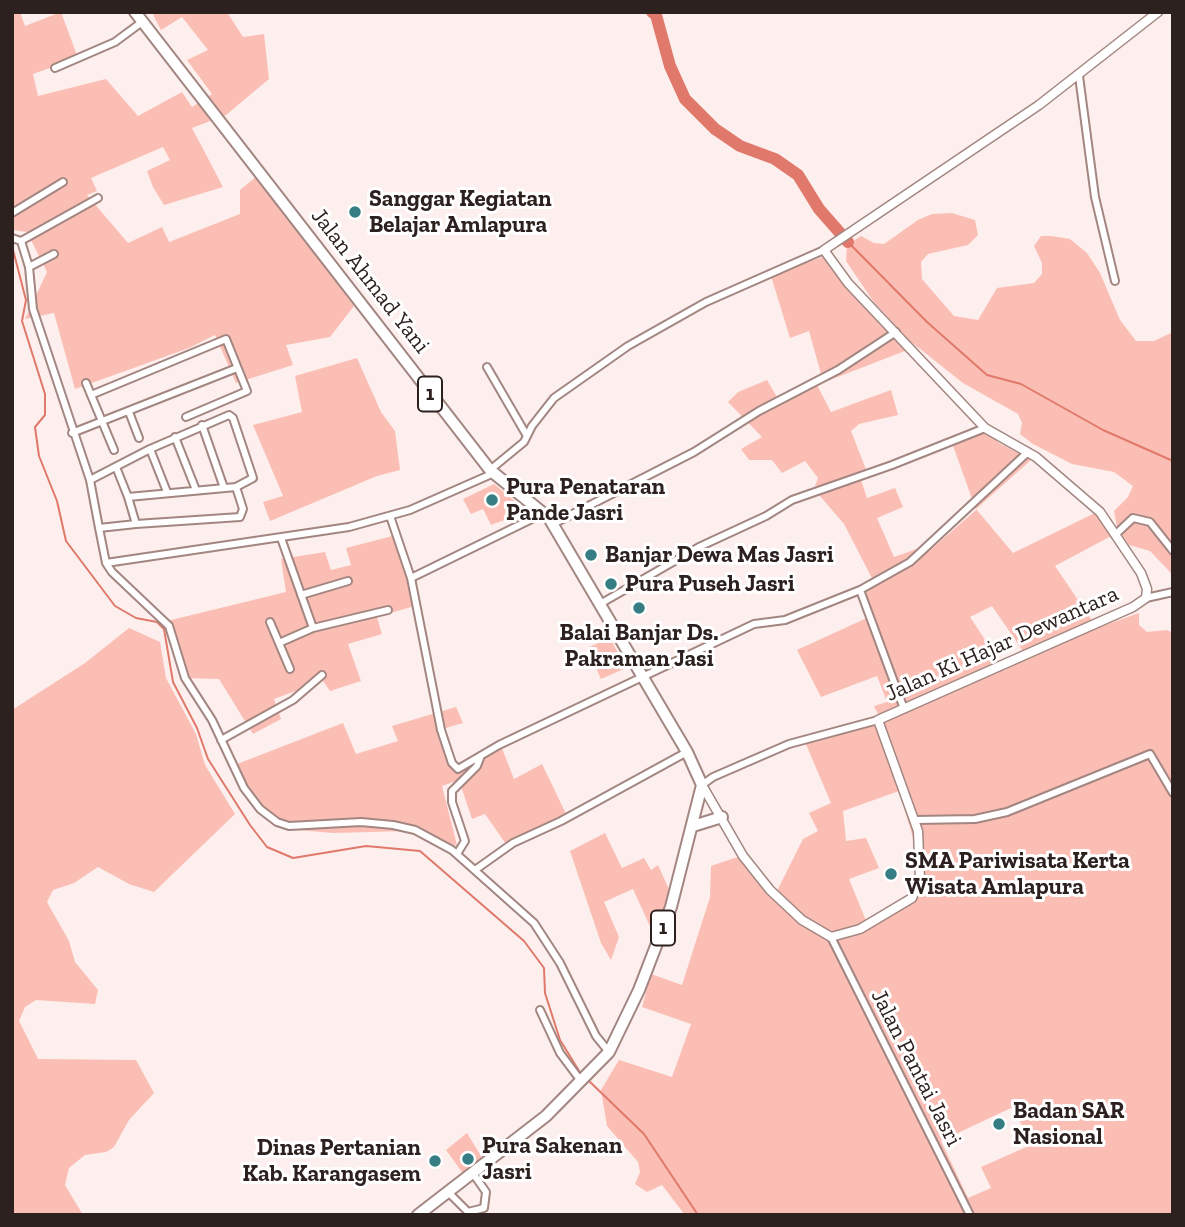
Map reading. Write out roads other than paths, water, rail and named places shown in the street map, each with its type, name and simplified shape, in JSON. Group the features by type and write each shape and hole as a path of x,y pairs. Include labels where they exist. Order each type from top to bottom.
{"highway":[{"name":"Jalan Ahmad Yani","path":"139,17 492,471 544,513 553,524 598,605 687,752 702,785"},
{"name":"1","path":"418,1215 546,1116 609,1052 639,990 668,917 702,785"},
{"path":"693,826 722,817"}],"street":[{"path":"106,562 318,534 390,516 492,471 524,442 554,398 628,346 706,302 824,250 960,160 1079,76 1158,12"},
{"path":"55,68 115,41 139,17"},
{"path":"1079,76 1095,197 1115,281"},
{"path":"12,212 64,182"},
{"path":"12,238 21,241 98,198"},
{"path":"21,241 29,267 33,309 72,433 90,480 106,562 112,572 169,626 185,678 221,740 244,788 260,809 277,822 297,827 361,822 394,825 432,837 457,854 534,923 560,963 596,1036 609,1052"},
{"name":"Jalan Ki Hajar Dewantara","path":"824,250 848,282 985,428 1028,452 1093,505 1144,579 1146,598 1133,607 878,720 915,820 921,856 917,891 904,903 870,924 831,937"},
{"path":"29,267 54,254"},
{"path":"553,524 694,452 729,429 819,382 896,332"},
{"path":"91,395 226,339 247,391 186,417"},
{"path":"72,433 237,368"},
{"path":"486,368 527,436"},
{"path":"86,383 114,450"},
{"path":"129,412 139,438"},
{"path":"90,480 174,437 231,415 253,475 252,481 236,487 128,497"},
{"path":"202,425 224,488"},
{"path":"598,605 699,547 766,516 792,499 892,466 985,428"},
{"path":"174,437 196,490"},
{"path":"150,449 167,492"},
{"path":"390,516 411,578 421,640 441,730 452,763 458,769 499,745 754,624 785,620 860,590 910,562 1028,452"},
{"path":"117,467 136,524"},
{"path":"99,528 240,517 243,509 236,487"},
{"path":"411,578 544,513"},
{"path":"1115,535 1133,518 1150,522 1173,551"},
{"path":"281,538 313,628"},
{"path":"301,596 348,581"},
{"path":"860,590 904,709"},
{"path":"1146,598 1173,592"},
{"path":"279,643 313,628 388,610"},
{"path":"271,622 290,669"},
{"path":"221,740 293,700 322,675"},
{"path":"831,937 802,920 770,890 743,856 702,785 713,777 789,744 878,720"},
{"path":"475,870 513,843 561,821 687,752"},
{"path":"915,820 975,819 1007,812 1150,754 1173,793"},
{"path":"457,854 465,842 452,802 452,791 473,771 480,758"},
{"name":"Jalan Pantai Jasri","path":"831,937 970,1215"},
{"path":"540,1010 560,1053 583,1081"},
{"path":"448,1192 468,1212 484,1208 485,1192 472,1172"}],"waterway":[{"path":"652,12 656,15 670,66 685,99 715,129 740,146 775,159 798,175 819,209 848,242"},
{"path":"848,242 927,322 987,375 1021,384 1103,430 1173,461"},
{"path":"12,246 26,300 22,321 45,394 45,415 35,427 39,456 57,501 66,541 115,606 136,618 157,622 164,629 173,682 197,728 208,759 250,825 267,847 293,858 366,846 420,851 524,941 544,968 545,993 560,1040 581,1074"},
{"path":"588,1080 644,1134 698,1215"}],"place":[{"name":"Sanggar Kegiatan Belajar Amlapura","path":"355,212"},
{"name":"Pura Penataran Pande Jasri","path":"492,500"},
{"name":"Banjar Dewa Mas Jasri","path":"591,555"},
{"name":"Pura Puseh Jasri","path":"611,584"},
{"name":"Balai Banjar Ds. Pakraman Jasi","path":"639,608"},
{"name":"SMA Pariwisata Kerta Wisata Amlapura","path":"891,874"},
{"name":"Badan SAR Nasional","path":"999,1124"},
{"name":"Pura Sakenan Jasri","path":"468,1159"},
{"name":"Dinas Pertanian Kab. Karangasem","path":"435,1161"}]}
